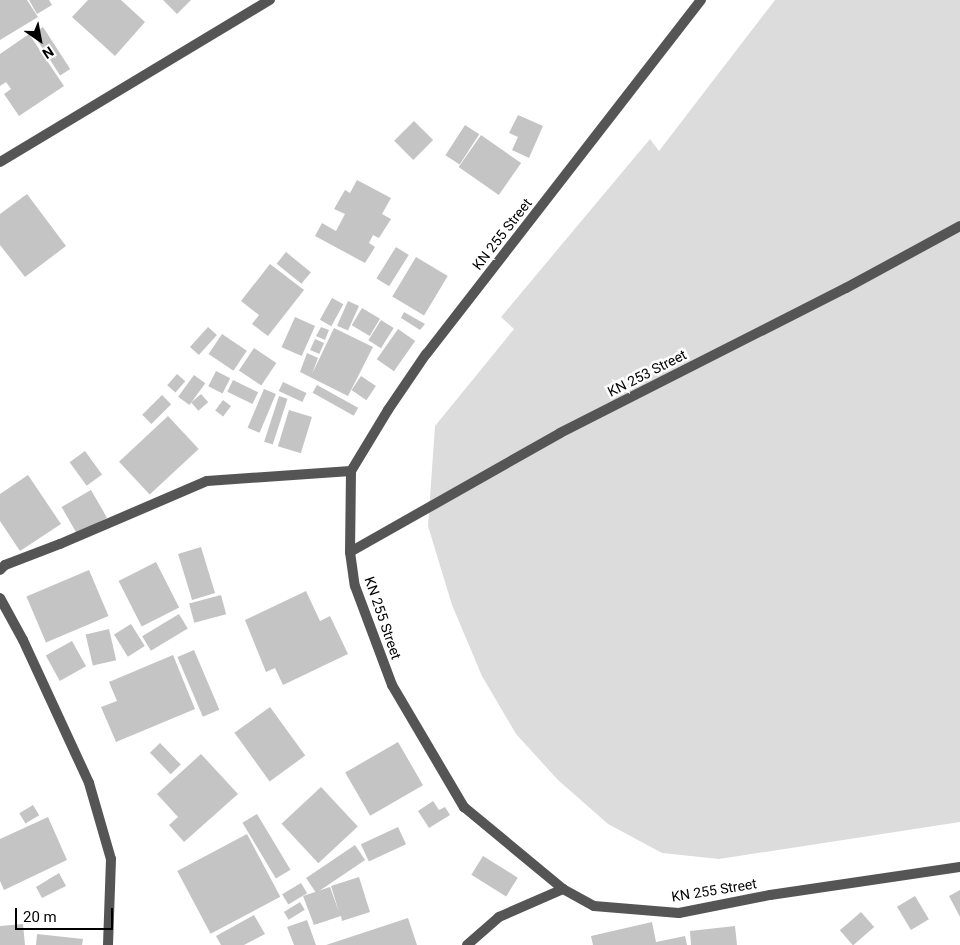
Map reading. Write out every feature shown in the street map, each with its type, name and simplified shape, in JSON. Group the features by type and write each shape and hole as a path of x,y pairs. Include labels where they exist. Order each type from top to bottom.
{"street":[{"path":"0,162 270,0"},
{"name":"KN 255 Street","path":"701,0 426,354 388,410 351,471 350,552 355,586 392,685 464,807 563,889 594,906 679,913 770,895 960,867"},
{"name":"KN 253 Street","path":"350,552 560,433 846,288 960,226"},
{"path":"0,570 5,565 60,544 208,481 351,471"},
{"path":"0,598 23,640 89,784 111,859 108,945"},
{"path":"467,945 499,917 563,889"}],"shaded area":[{"path":"775,0 960,0 960,822 719,859 662,853 608,824 558,780 516,734 482,676 452,605 428,526 435,426 514,329 501,317 650,139 659,151"}],"building":[{"path":"0,0 27,0 38,17 0,40"},
{"path":"29,0 49,0 52,5 37,14"},
{"path":"88,0 121,0 145,22 115,56 72,17"},
{"path":"163,0 191,0 177,14"},
{"path":"43,27 70,69 60,75 33,34"},
{"path":"29,34 64,86 19,116 4,94 11,89 6,82 0,86 0,54"},
{"path":"518,115 543,126 529,158 512,150 518,137 509,133"},
{"path":"414,121 433,140 413,160 394,141"},
{"path":"465,125 479,134 460,164 445,155"},
{"path":"481,135 521,163 499,195 459,167"},
{"path":"357,180 391,198 382,214 391,219 379,238 373,235 369,243 375,247 365,263 315,236 322,223 336,231 345,214 334,209 345,190 350,193"},
{"path":"27,194 66,246 25,277 0,245 0,214"},
{"path":"396,247 409,255 389,286 376,278"},
{"path":"286,252 311,272 301,284 277,264"},
{"path":"416,257 448,276 424,315 392,296"},
{"path":"270,264 304,290 268,336 252,324 259,315 241,301"},
{"path":"332,298 343,304 331,326 320,320"},
{"path":"348,301 359,306 348,331 337,326"},
{"path":"362,308 380,319 370,336 352,325"},
{"path":"404,312 425,324 420,330 401,318"},
{"path":"295,317 315,326 302,356 282,347"},
{"path":"381,320 394,328 381,348 368,340"},
{"path":"208,327 217,335 199,355 190,347"},
{"path":"321,327 329,330 325,340 316,336"},
{"path":"334,328 373,347 348,396 300,372 307,353 318,358 312,374"},
{"path":"398,329 415,341 394,371 377,359"},
{"path":"222,334 247,351 233,371 209,354"},
{"path":"315,339 324,343 319,354 310,350"},
{"path":"254,348 276,363 261,385 239,370"},
{"path":"216,371 230,378 223,393 208,386"},
{"path":"177,374 185,381 175,393 167,385"},
{"path":"194,375 205,383 189,405 178,397"},
{"path":"361,376 376,386 366,400 351,390"},
{"path":"233,380 258,392 252,404 227,392"},
{"path":"283,382 307,393 302,402 279,391"},
{"path":"317,385 358,408 354,416 313,393"},
{"path":"264,389 276,394 260,433 248,428"},
{"path":"201,394 208,402 198,411 191,403"},
{"path":"162,395 171,404 151,424 142,415"},
{"path":"279,396 288,399 273,444 264,442"},
{"path":"223,400 231,406 223,416 215,410"},
{"path":"289,410 312,417 301,453 278,446"},
{"path":"168,416 199,449 150,495 119,462"},
{"path":"85,451 102,474 87,486 70,462"},
{"path":"28,475 61,524 20,551 0,521 0,494"},
{"path":"91,490 107,518 78,535 62,507"},
{"path":"201,547 215,593 192,600 178,554"},
{"path":"156,562 179,607 142,627 119,581"},
{"path":"89,570 109,616 46,643 26,597"},
{"path":"306,591 320,621 330,616 348,654 283,685 275,668 266,672 245,620"},
{"path":"221,595 226,614 194,623 189,604"},
{"path":"179,614 188,629 151,651 142,636"},
{"path":"131,624 145,646 128,657 114,635"},
{"path":"109,629 116,660 93,666 86,634"},
{"path":"72,641 86,666 60,681 46,656"},
{"path":"194,650 219,710 203,717 177,657"},
{"path":"173,655 195,709 116,742 101,707 117,701 109,682"},
{"path":"270,707 305,756 270,781 234,733"},
{"path":"398,742 423,785 370,816 345,772"},
{"path":"160,743 181,765 171,774 150,753"},
{"path":"201,754 238,794 184,842 169,825 178,817 157,794"},
{"path":"321,787 358,826 318,863 282,824"},
{"path":"433,801 439,810 445,807 450,815 429,828 418,811"},
{"path":"33,805 39,815 25,824 19,813"},
{"path":"257,814 290,870 276,878 242,823"},
{"path":"48,817 67,860 4,890 0,881 0,839"},
{"path":"398,827 406,844 369,862 361,844"},
{"path":"247,834 280,897 211,934 177,871"},
{"path":"355,845 365,860 316,893 306,878"},
{"path":"483,856 518,878 506,896 471,875"},
{"path":"59,873 66,886 42,898 36,887"},
{"path":"359,877 370,912 342,921 341,916 314,925 303,896 330,887 339,912 331,886"},
{"path":"301,883 307,893 288,905 282,894"},
{"path":"960,890 960,917 949,896"},
{"path":"915,896 929,919 911,930 897,907"},
{"path":"300,902 305,910 289,920 284,912"},
{"path":"861,912 874,927 854,945 840,930"},
{"path":"254,915 265,934 244,945 221,945 216,936"},
{"path":"408,918 417,945 326,945"},
{"path":"307,920 316,945 294,945 287,927"},
{"path":"652,922 656,942 685,936 687,945 593,945 591,936"},
{"path":"23,924 25,945 0,945 0,926"},
{"path":"735,926 737,945 691,945 690,931"},
{"path":"37,934 83,939 82,945 36,945"}]}
